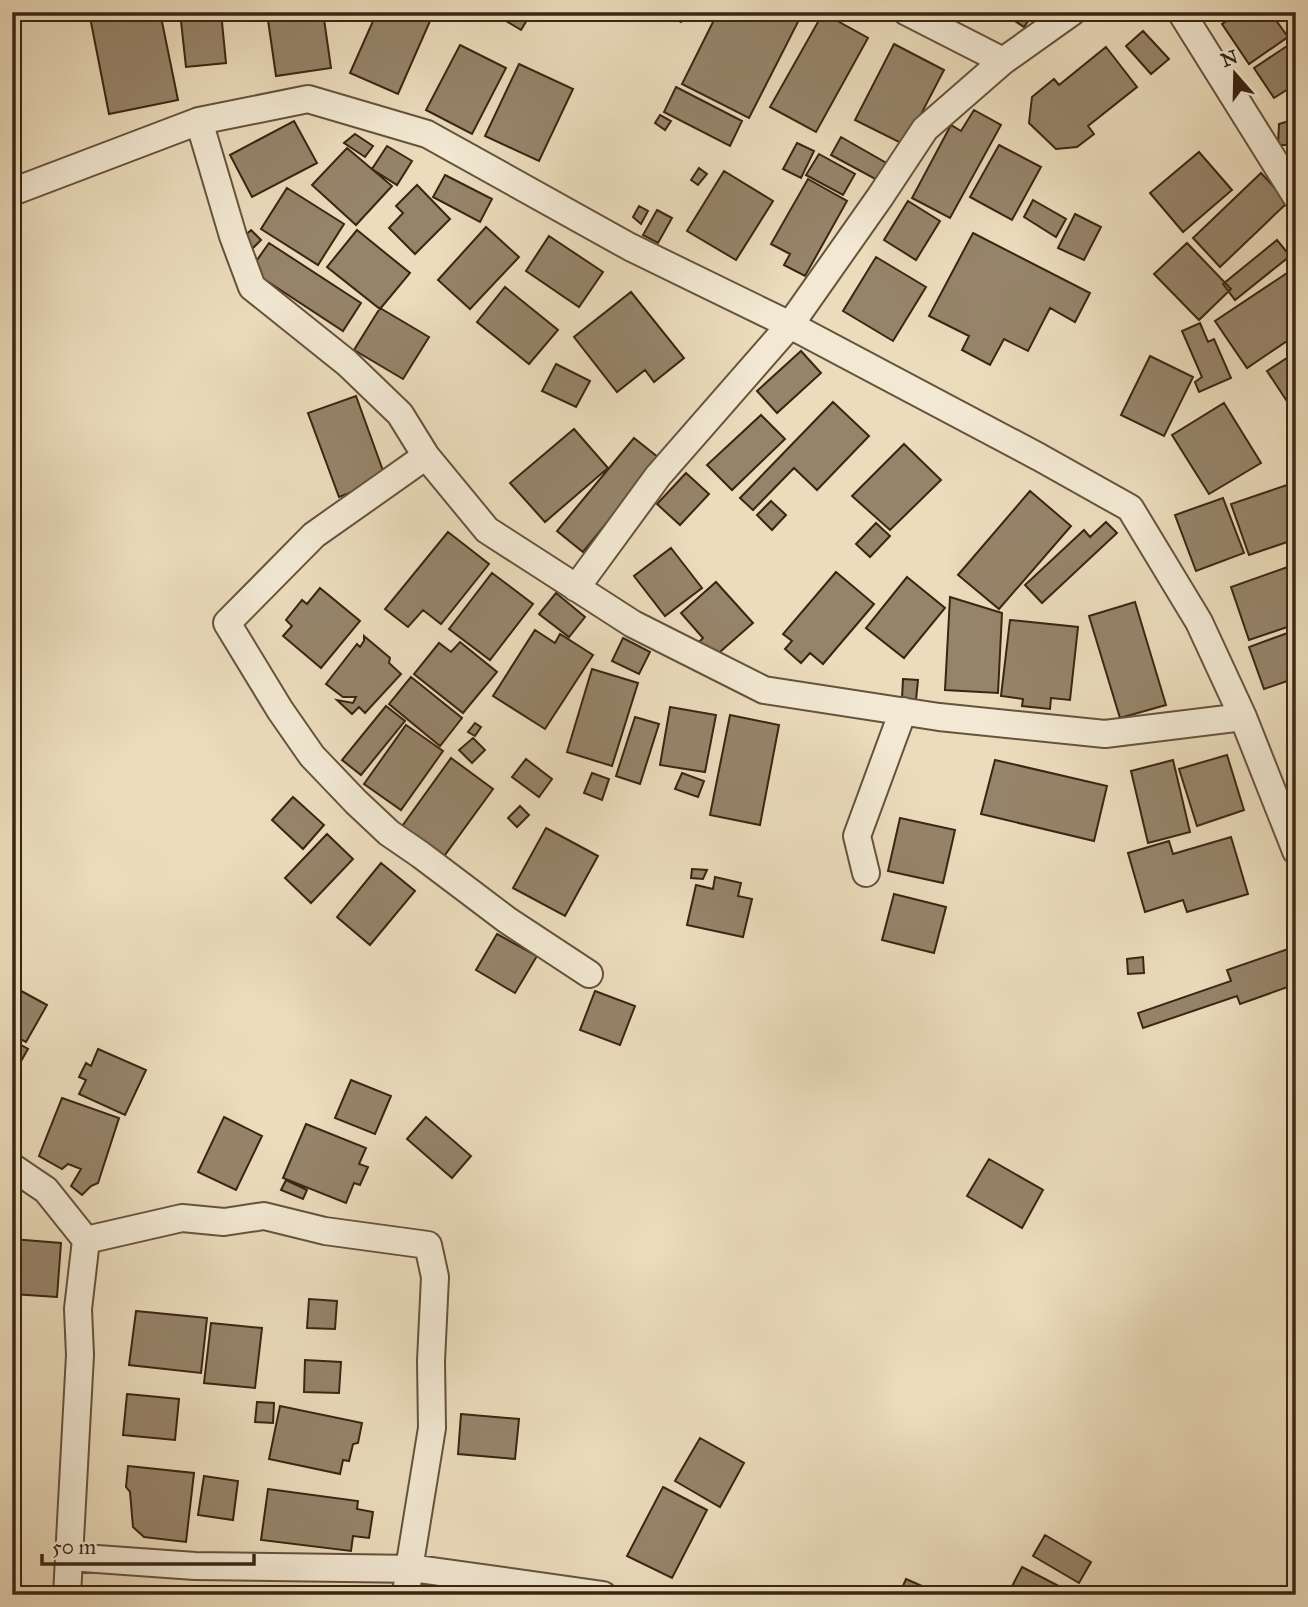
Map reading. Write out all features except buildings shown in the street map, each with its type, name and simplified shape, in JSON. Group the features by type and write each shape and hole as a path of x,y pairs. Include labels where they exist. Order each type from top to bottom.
{"street":[{"path":"907,12 1003,61"},
{"path":"576,588 658,475 789,325 925,129 1003,61 1072,12"},
{"path":"1181,12 1296,196"},
{"path":"12,192 199,121 309,99 426,134 630,247 789,325 1130,508 1199,622 1243,717 1296,851"},
{"path":"199,121 233,236 252,287 347,363 400,414 426,456 487,530 633,624 764,690 903,711 1105,734 1243,717"},
{"path":"426,456 314,535 227,623 280,710 312,756 356,802 388,833 507,920 589,974"},
{"path":"866,873 857,836 903,711"},
{"path":"12,1167 46,1190 86,1240 78,1309 80,1355 67,1595"},
{"path":"86,1240 182,1218 224,1222 264,1216 326,1231 428,1245 435,1277 431,1361 432,1428 406,1595"},
{"path":"69,1557 195,1566 409,1569 603,1595"}]}
